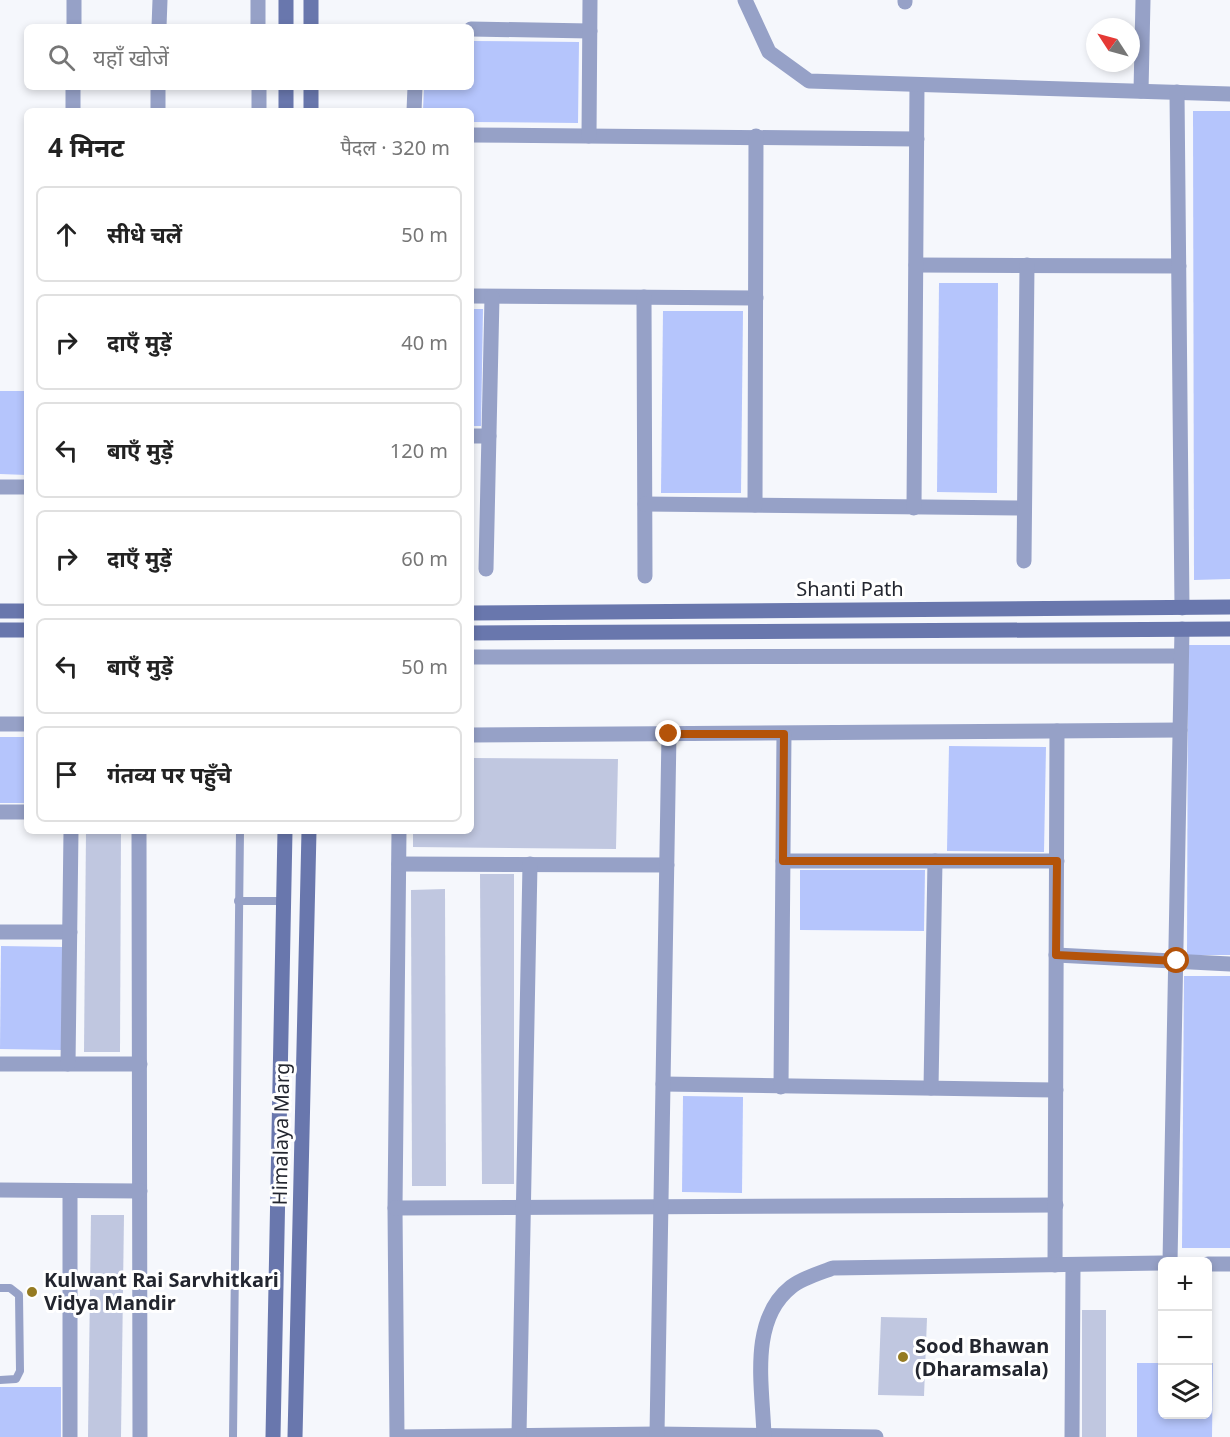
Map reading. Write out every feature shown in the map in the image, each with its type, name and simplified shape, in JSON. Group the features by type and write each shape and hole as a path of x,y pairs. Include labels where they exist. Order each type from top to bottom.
{"main road":[{"path":"286,0 286,24"},
{"path":"311,0 311,24"},
{"path":"286,90 286,108"},
{"path":"311,90 311,108"},
{"name":"Shanti Path","path":"474,613 1230,607"},
{"path":"0,611 24,612"},
{"path":"474,633 1230,629"},
{"path":"0,630 24,630"},
{"name":"Himalaya Marg","path":"273,1437 285,834"},
{"name":"Himalaya Marg","path":"295,1437 309,834"}],"street":[{"path":"74,0 74,24"},
{"path":"159,24 160,0"},
{"path":"258,0 258,24"},
{"path":"589,136 590,0"},
{"path":"745,0 769,52 809,81 1230,94"},
{"path":"1141,91 1143,0"},
{"path":"474,29 590,31"},
{"path":"914,508 917,85"},
{"path":"73,90 73,108"},
{"path":"158,90 158,108"},
{"path":"259,90 259,108"},
{"path":"414,108 415,90"},
{"path":"1177,92 1182,608"},
{"path":"474,135 756,136 917,140"},
{"path":"755,505 756,136"},
{"path":"916,265 1179,266"},
{"path":"1024,561 1027,265"},
{"path":"474,296 756,298"},
{"path":"486,569 492,297"},
{"path":"644,297 645,576"},
{"path":"474,436 489,436"},
{"path":"0,487 24,487"},
{"path":"645,504 1024,508"},
{"path":"1170,1257 1182,629"},
{"path":"474,657 1181,656"},
{"path":"0,724 24,724"},
{"path":"474,735 1180,730"},
{"path":"1055,1265 1057,731"},
{"path":"657,1434 669,734"},
{"path":"782,1086 784,734"},
{"path":"0,812 24,812"},
{"path":"68,1064 71,834"},
{"path":"139,834 140,1437"},
{"path":"399,834 395,1208 397,1437 657,1434 876,1437"},
{"path":"783,861 1057,861"},
{"path":"931,1088 935,861"},
{"path":"399,864 667,865"},
{"path":"519,1435 530,864"},
{"path":"0,932 70,932"},
{"path":"1056,955 1230,964"},
{"path":"0,1064 140,1064"},
{"path":"663,1084 1056,1090"},
{"path":"0,1190 140,1191"},
{"path":"70,1191 70,1437"},
{"path":"395,1208 1056,1205"},
{"path":"764,1436 762,1337 773,1304 792,1285 833,1268 1158,1263"},
{"path":"1212,1264 1230,1264"},
{"path":"1072,1437 1073,1265"}],"lane":[{"path":"233,1437 240,834"},
{"path":"238,902 284,901"},
{"path":"0,1287 10,1288 19,1295 21,1371 16,1379 0,1380"}],"shaded area":[{"path":"474,41 579,42 578,123 474,122 474,108 423,108 424,90 474,90"},
{"path":"1193,111 1230,111 1230,579 1194,580"},
{"path":"939,283 998,283 997,493 937,492"},
{"path":"474,309 483,309 481,426 474,426"},
{"path":"663,311 743,311 741,493 661,493"},
{"path":"0,391 24,391 24,475 0,474"},
{"path":"1188,645 1230,645 1230,955 1187,955"},
{"path":"0,737 24,737 24,803 0,803"},
{"path":"949,746 1046,747 1044,852 947,851"},
{"path":"800,870 925,870 924,931 800,930"},
{"path":"1,946 63,947 62,1050 0,1049"},
{"path":"1184,976 1230,976 1230,1248 1182,1248"},
{"path":"683,1096 743,1097 742,1193 682,1192"},
{"path":"1137,1363 1158,1363 1158,1419 1212,1419 1213,1363 1212,1437 1137,1437"},
{"path":"0,1387 61,1387 61,1437 0,1437"}],"building":[{"path":"474,758 618,759 616,849 413,847 413,834 474,834"},
{"path":"86,834 121,834 120,1052 84,1052"},
{"path":"480,874 514,874 514,1184 482,1184"},
{"path":"445,889 446,1186 412,1186 411,890"},
{"path":"91,1215 124,1215 121,1437 88,1437"},
{"path":"1082,1310 1106,1310 1106,1437 1082,1437"},
{"name":"Sood Bhawan (Dharamsala)","path":"881,1317 927,1318 924,1396 878,1395"}],"place":[{"name":"Kulwant Rai Sarvhitkari Vidya Mandir","path":"32,1292"},
{"name":"Sood Bhawan (Dharamsala)","path":"903,1357"}],"route":[{"path":"669,734 784,734 783,861 1057,861 1056,955 1177,961"}]}
